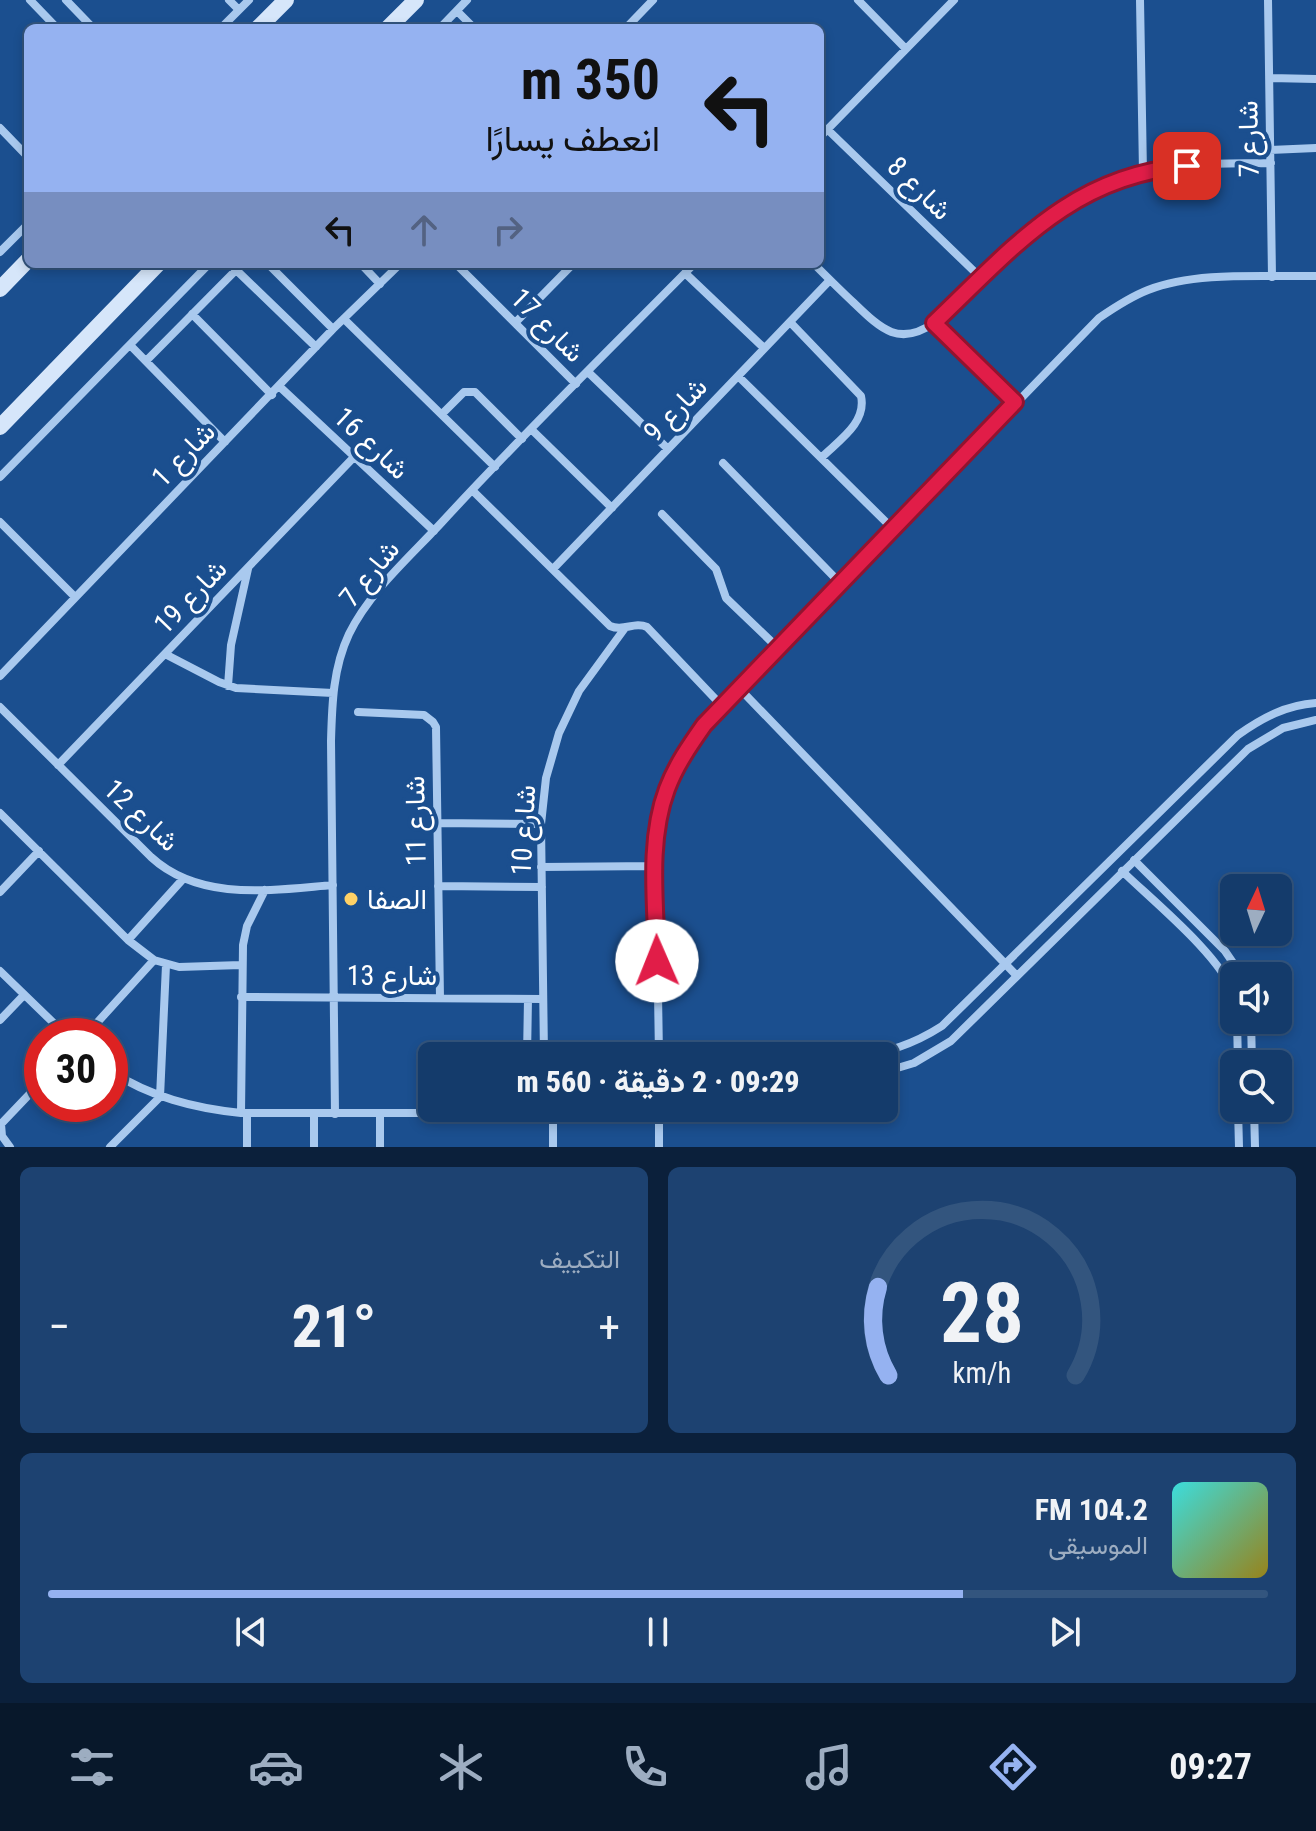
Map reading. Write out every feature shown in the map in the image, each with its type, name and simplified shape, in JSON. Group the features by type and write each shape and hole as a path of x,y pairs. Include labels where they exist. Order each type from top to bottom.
{"street":[{"path":"30,0 53,24"},
{"path":"66,0 89,24"},
{"path":"229,0 239,10"},
{"path":"225,24 249,0"},
{"path":"262,24 286,0"},
{"path":"392,24 416,0"},
{"path":"444,24 467,0"},
{"path":"631,24 653,0"},
{"path":"858,0 906,49"},
{"path":"824,132 954,0"},
{"path":"1140,0 1143,172"},
{"name":"شارع 7","path":"1268,0 1272,277"},
{"path":"457,11 470,24"},
{"path":"1270,78 1316,79"},
{"path":"0,128 24,153"},
{"name":"شارع 8","path":"827,129 981,278"},
{"path":"1270,150 1316,148"},
{"path":"818,268 878,326 892,333 907,335 922,331 934,323 1048,218 1095,188 1143,172 1187,166 1271,163"},
{"path":"0,252 24,228"},
{"path":"0,289 24,264"},
{"path":"0,427 154,268"},
{"path":"0,477 205,268"},
{"path":"146,361 234,268"},
{"path":"238,268 316,347"},
{"path":"272,268 333,329"},
{"path":"365,268 380,284"},
{"name":"شارع 1","path":"0,676 333,329 396,268"},
{"name":"شارع 17","path":"460,268 576,384"},
{"path":"515,323 569,268"},
{"name":"شارع 7","path":"335,1114 333,693 338,662 350,633 366,606 472,490 690,268"},
{"path":"685,273 764,348"},
{"path":"659,1042 657,825 667,789 682,755 704,725 1099,318 1150,289 1178,282 1316,276"},
{"name":"شارع 9","path":"553,569 830,280"},
{"path":"192,314 272,395"},
{"path":"344,319 495,467"},
{"path":"790,322 861,396 863,405 857,423 821,458"},
{"path":"934,323 1015,402"},
{"path":"130,345 225,442"},
{"path":"588,372 668,449"},
{"path":"738,376 893,529"},
{"name":"شارع 16","path":"280,387 434,531"},
{"path":"442,414 464,392 475,392 522,439"},
{"path":"532,430 612,508"},
{"name":"شارع 19","path":"58,765 355,456"},
{"path":"723,463 841,584"},
{"path":"472,490 610,626 625,628 636,624 647,627 722,706"},
{"path":"662,514 716,569 726,598 778,648"},
{"path":"0,522 75,597"},
{"path":"228,686 231,645 249,566"},
{"name":"شارع 10","path":"544,1042 541,824 546,778 568,711 591,671 625,628"},
{"path":"165,654 228,686 333,693"},
{"path":"739,688 1016,975"},
{"path":"898,1049 942,1026 1238,735 1286,708 1316,703"},
{"name":"شارع 12","path":"0,707 160,865 183,879 207,887 265,890 333,885"},
{"name":"شارع 11","path":"358,712 424,715 436,727 440,998"},
{"path":"898,1068 914,1063 951,1041 1248,749 1283,728 1316,720"},
{"path":"0,813 128,940 154,960 179,967 241,965"},
{"path":"437,823 541,824"},
{"path":"1135,837 1147,847"},
{"path":"0,892 39,851"},
{"path":"1134,860 1232,962"},
{"path":"541,867 656,866"},
{"path":"1122,871 1220,968"},
{"path":"128,940 183,879"},
{"path":"438,886 542,887"},
{"path":"247,1147 241,965 247,926 265,890"},
{"path":"101,1018 154,960"},
{"path":"110,1147 160,1097 166,965"},
{"path":"0,971 48,1018"},
{"path":"0,1020 24,995"},
{"name":"شارع 13","path":"241,997 543,999"},
{"path":"527,1042 528,999"},
{"path":"128,1082 141,1090 188,1105 244,1113 418,1112"},
{"path":"10,1147 2,1136 1,1124 24,1100"},
{"path":"380,1113 380,1147"},
{"path":"314,1114 314,1147"},
{"path":"550,1122 553,1147"},
{"path":"659,1147 660,1122"},
{"path":"1238,1122 1239,1147"},
{"path":"1254,1122 1255,1147"}],"place":[{"name":"الصفا","path":"351,899"}],"route":[{"path":"657,961 657,825 667,789 682,755 704,725 1015,402 934,323 1048,218 1070,203 1118,179 1187,166"}]}
